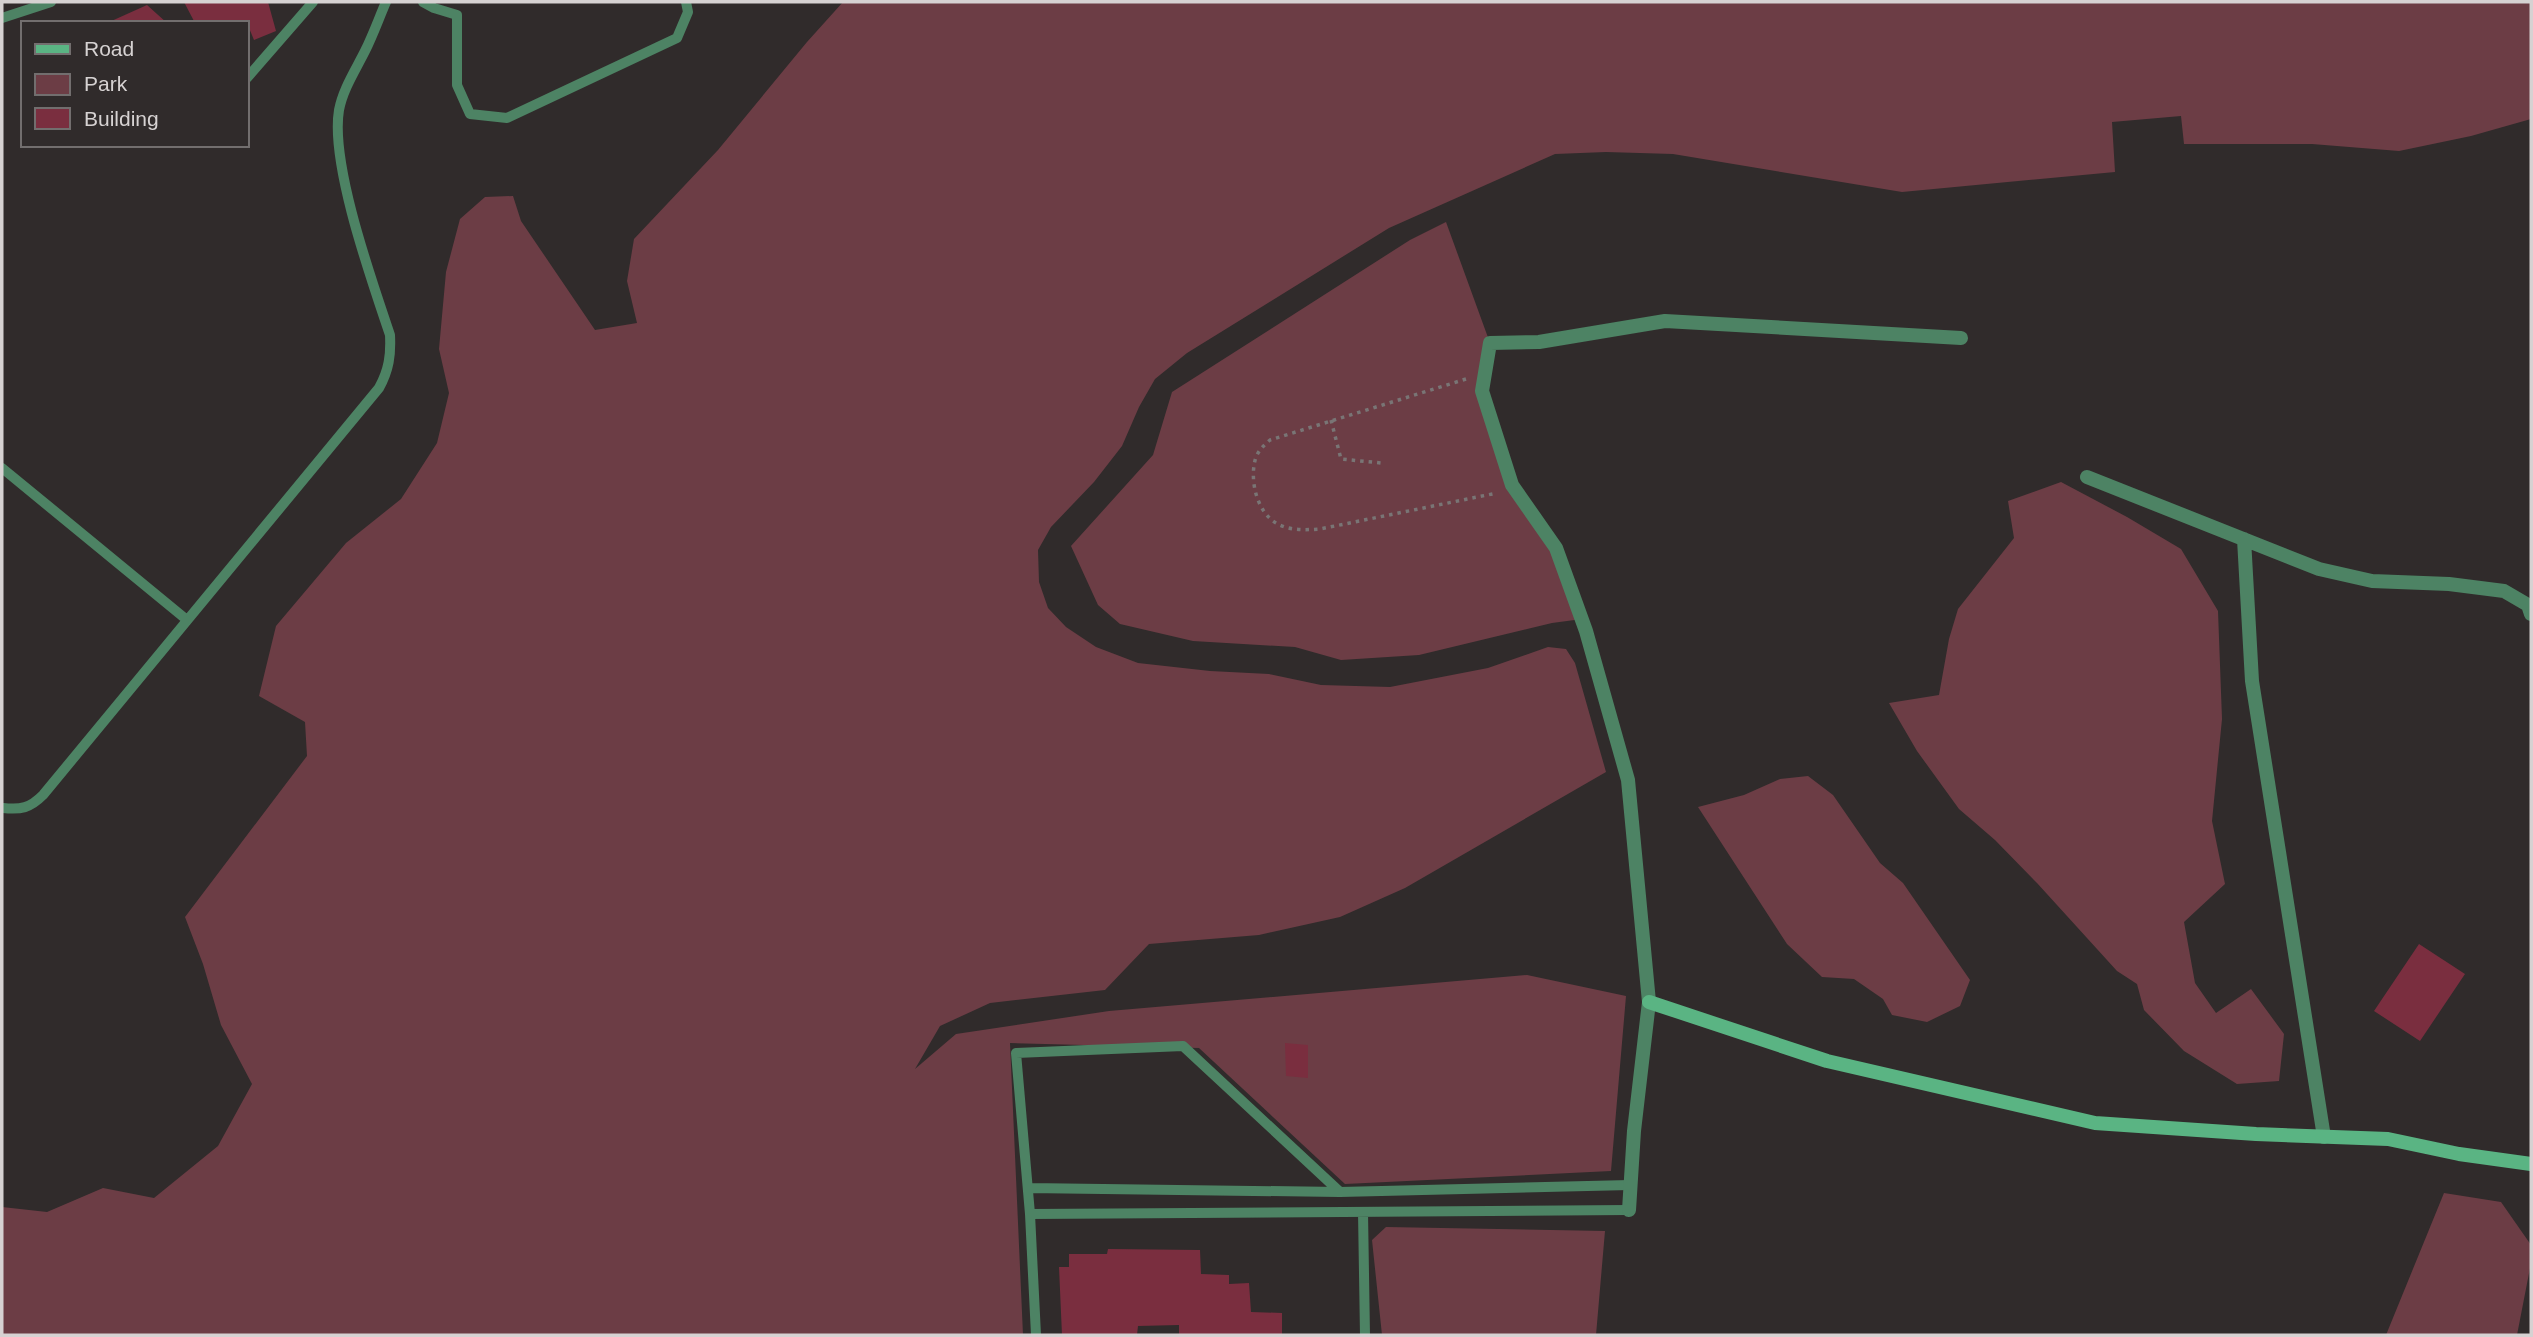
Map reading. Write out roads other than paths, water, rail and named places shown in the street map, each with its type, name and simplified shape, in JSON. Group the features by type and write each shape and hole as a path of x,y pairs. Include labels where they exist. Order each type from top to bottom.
{"street":[{"path":"1629,1210 1649,1002 1628,780 1586,631 1556,548 1515,489 1482,391 1490,343 1539,342 1665,321 1961,338"},
{"path":"2087,477 2319,569 2372,581 2449,584 2504,591 2528,605 2531,614"},
{"path":"2244,539 2252,681 2324,1137"},
{"path":"1649,1002 1827,1061 2095,1123 2388,1139 2459,1154 2531,1164"}],"lane":[{"path":"2,18 51,2"},
{"path":"248,77 313,2"},
{"path":"2,809 19,810 32,805 43,795 379,388 387,373 391,357 390,335 345,184 338,131 339,112 345,90 386,2"},
{"path":"423,2 457,15 457,85 470,114 507,118 677,38 688,12 686,2"},
{"path":"2,468 187,620"},
{"path":"1036,1335 1030,1214 1016,1052 1183,1046 1340,1192"},
{"path":"1028,1188 1340,1192 1630,1185"},
{"path":"1030,1214 1629,1210"},
{"path":"1363,1212 1365,1335"}]}
